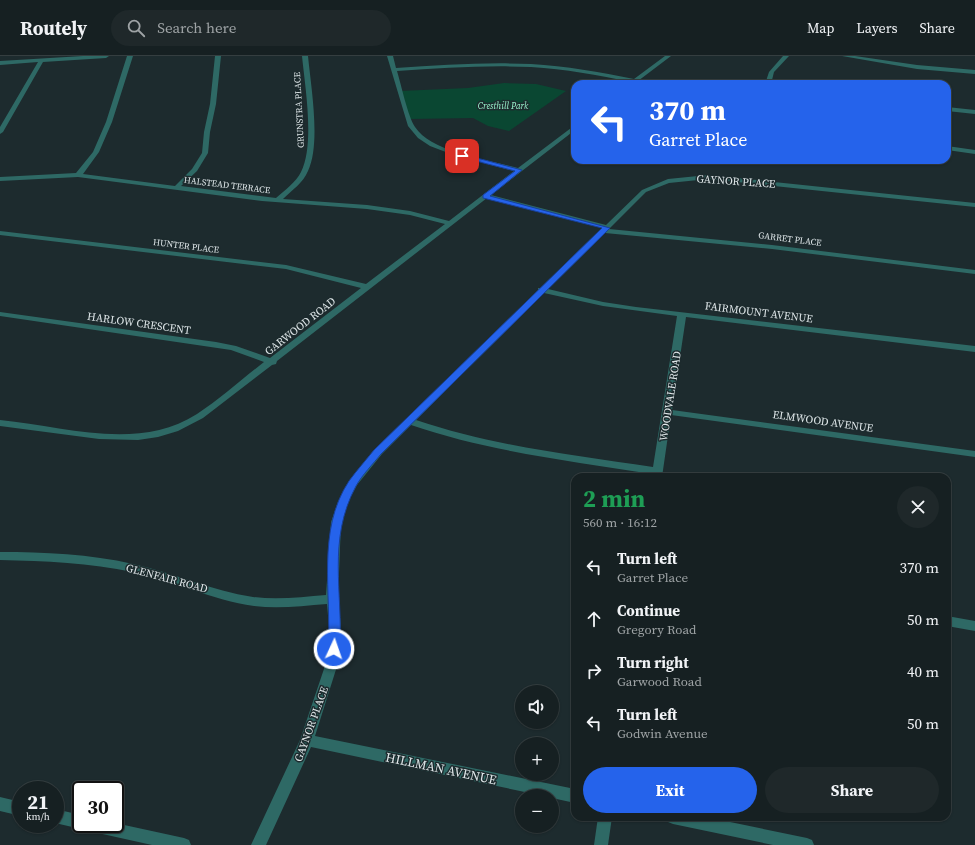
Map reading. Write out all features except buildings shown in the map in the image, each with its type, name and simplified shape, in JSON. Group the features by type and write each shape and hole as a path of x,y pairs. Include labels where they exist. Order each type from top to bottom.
{"street":[{"path":"0,63 106,56"},
{"path":"78,175 96,152 109,122 130,56"},
{"path":"177,187 195,170 205,153 207,132 213,104 218,56"},
{"name":"GRUNSTRA PLACE","path":"278,200 298,181 308,165 311,144 305,56"},
{"path":"390,56 410,126 420,137 452,153 519,170"},
{"path":"636,80 668,56"},
{"path":"768,80 772,70 786,56"},
{"path":"845,56 917,67 975,72"},
{"path":"537,66 541,60"},
{"path":"0,132 41,61"},
{"path":"394,70 485,64 537,66 580,71 623,80"},
{"path":"951,109 975,112"},
{"name":"GARWOOD ROAD","path":"0,423 118,438 137,437 159,433 181,426 200,416 273,362 571,130"},
{"path":"951,149 975,152"},
{"name":"HALSTEAD TERRACE","path":"0,179 78,175 278,200 374,207 410,213 450,223"},
{"name":"GAYNOR PLACE","path":"258,845 307,740 333,660 335,627 332,599 336,522 343,502 353,483 368,463 541,290 644,191 650,187 668,181 693,177 721,178 975,205"},
{"name":"GARRET PLACE","path":"485,196 604,229 772,247 975,272"},
{"name":"HUNTER PLACE","path":"0,233 286,268 327,276 368,287"},
{"name":"FAIRMOUNT AVENUE","path":"541,290 603,304 975,349"},
{"name":"HARLOW CRESCENT","path":"0,314 216,345 233,348 273,362"},
{"name":"WOODVALE ROAD","path":"658,473 682,314"},
{"name":"ELMWOOD AVENUE","path":"667,412 975,454"},
{"path":"410,421 457,437 491,445 652,473"},
{"name":"GLENFAIR ROAD","path":"0,556 67,559 132,568 230,596 254,601 282,603 332,599"},
{"path":"951,622 975,626"},
{"name":"HILLMAN AVENUE","path":"307,740 571,795"},
{"path":"0,804 12,807"},
{"path":"601,845 604,821"},
{"path":"692,821 807,845"},
{"path":"124,832 184,845"}],"green space":[{"name":"Cresthill Park","path":"504,83 536,84 566,91 509,131 488,126 473,118 409,119 400,91 468,88"}],"route":[{"path":"334,649 335,627 332,599 336,522 343,502 353,483 378,452 541,290 606,228 485,196 519,170 462,156"}]}
